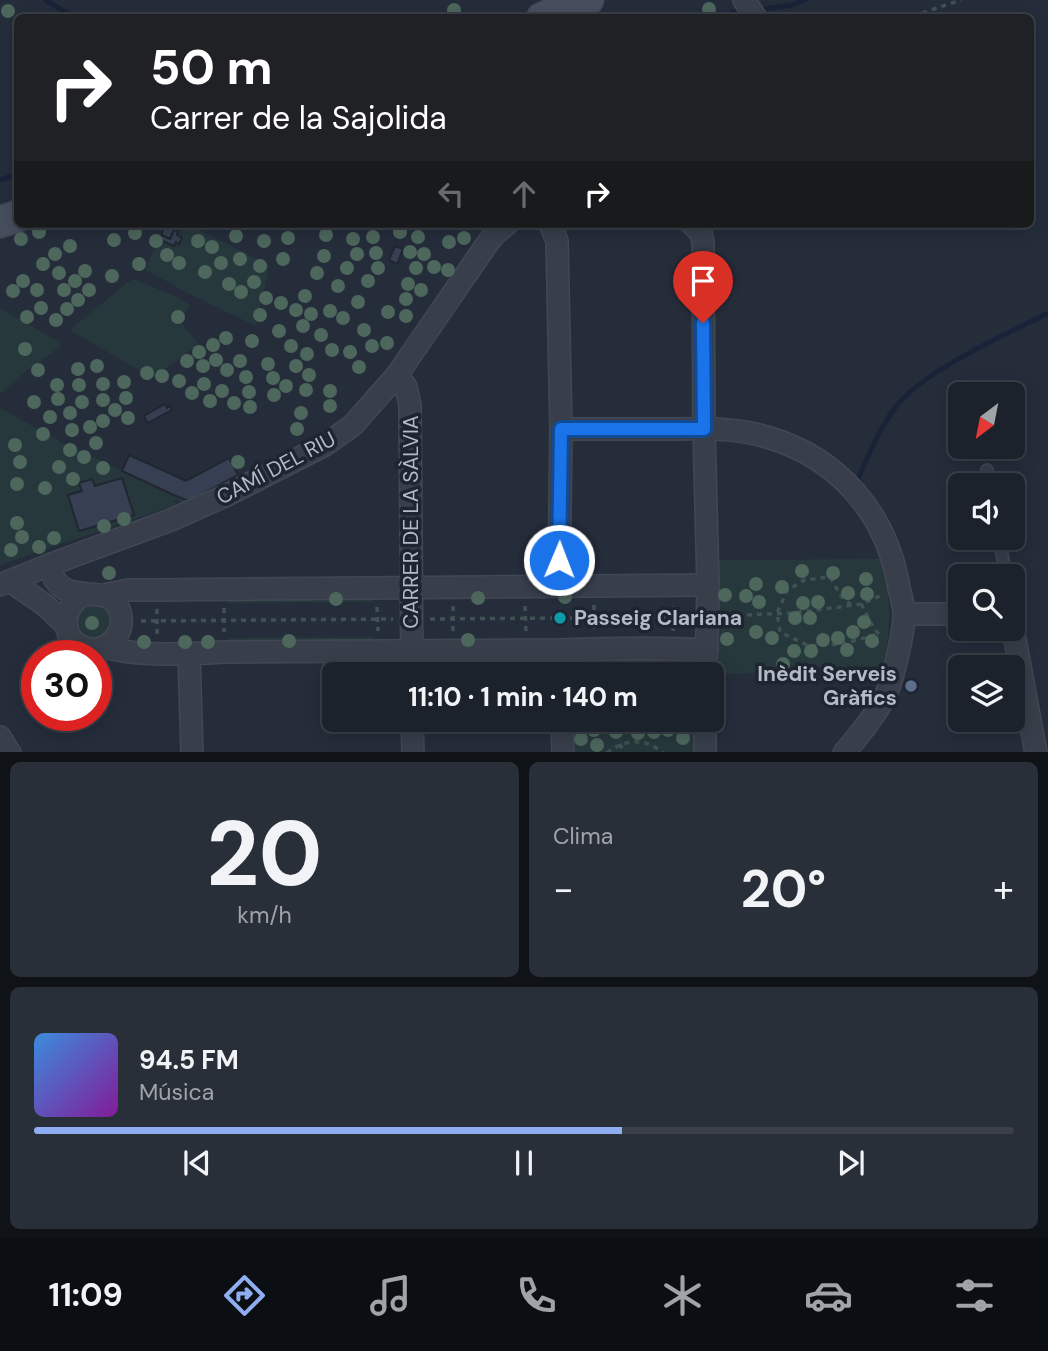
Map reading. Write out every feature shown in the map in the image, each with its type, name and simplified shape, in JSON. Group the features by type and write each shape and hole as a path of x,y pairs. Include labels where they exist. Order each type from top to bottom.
{"main road":[{"path":"552,14 589,0"}],"street":[{"name":"CAMÍ DEL RIU","path":"5,583 194,510 325,445 353,425 397,375 487,244 502,228"},
{"path":"696,228 701,233 703,243 708,585 707,650 696,662"},
{"path":"554,232 561,429 559,586"},
{"name":"CARRER DE LA SÀLVIA","path":"397,375 406,387 410,405 412,662"},
{"path":"561,429 704,429 748,432 788,444 813,456 839,475 861,498 888,545 904,614 894,671 886,692 874,715 844,752"},
{"path":"49,565 56,582 65,589 111,600 117,607 121,625 112,642"},
{"path":"5,583 45,605 65,624 73,640"},
{"path":"65,624 66,614 76,599 129,590 708,585"},
{"path":"904,614 948,614"},
{"path":"1014,641 1036,752"},
{"path":"112,649 189,654 673,648 707,650"},
{"path":"561,650 561,662"},
{"path":"189,654 192,752"},
{"path":"412,732 412,752"},
{"path":"562,732 563,752"},
{"path":"705,732 705,752"},
{"path":"0,737 10,752"}],"path":[{"path":"919,14 961,0"},
{"path":"851,605 841,596 830,577 804,580 787,591 777,613 780,632 809,646 842,644 879,634 861,604"},
{"path":"719,616 861,604 888,593"},
{"path":"419,619 674,617"},
{"path":"136,622 378,619"},
{"path":"607,752 620,744 638,741 646,742 663,752"},
{"path":"620,744 624,752"}],"shaded area":[{"path":"183,228 195,228 269,265 256,326 146,270 160,240 174,246 182,238 177,235"},
{"path":"134,279 190,305 181,323 198,343 152,378 70,330"},
{"path":"0,308 59,342 61,346 0,394"},
{"path":"0,408 61,442 189,501 179,504 178,499 174,500 175,505 0,565","holes":["122,478 134,515 80,531 68,496 82,491 79,484 95,486"]},
{"path":"881,559 887,587 889,628 881,670 724,674 724,662 719,662 718,560"},
{"path":"372,594 372,602 228,603 228,595"},
{"path":"86,603 105,606 112,617 111,630 97,640 78,635 74,617"},
{"path":"373,637 373,645 229,646 229,638"},
{"path":"679,658 687,662 581,662 588,659"},
{"path":"573,732 696,732 697,752 573,752"}],"building":[{"path":"164,228 178,228 177,231 174,230 170,239 161,235"},
{"path":"174,230 178,231 177,235 182,238 179,244 176,242 174,246 160,240 162,235 170,239"},
{"path":"395,246 403,249 397,264 389,260"},
{"path":"165,404 172,410 148,423 144,416"},
{"path":"129,455 186,481 229,458 238,475 189,501 122,471"},
{"path":"122,478 134,515 79,531 68,495 82,491 79,483 92,479 95,486"}],"waterway":[{"path":"45,0 69,14"},
{"path":"758,10 792,5 805,0"},
{"path":"727,14 743,11"},
{"path":"0,180 14,175"},
{"path":"858,479 892,412 920,383 962,357 1048,314"}],"place":[{"name":"Passeig Clariana","path":"560,618"},
{"name":"Inèdit Serveis Gràfics","path":"911,686"}],"route":[{"path":"559,560 561,429 704,429 703,323"}]}
